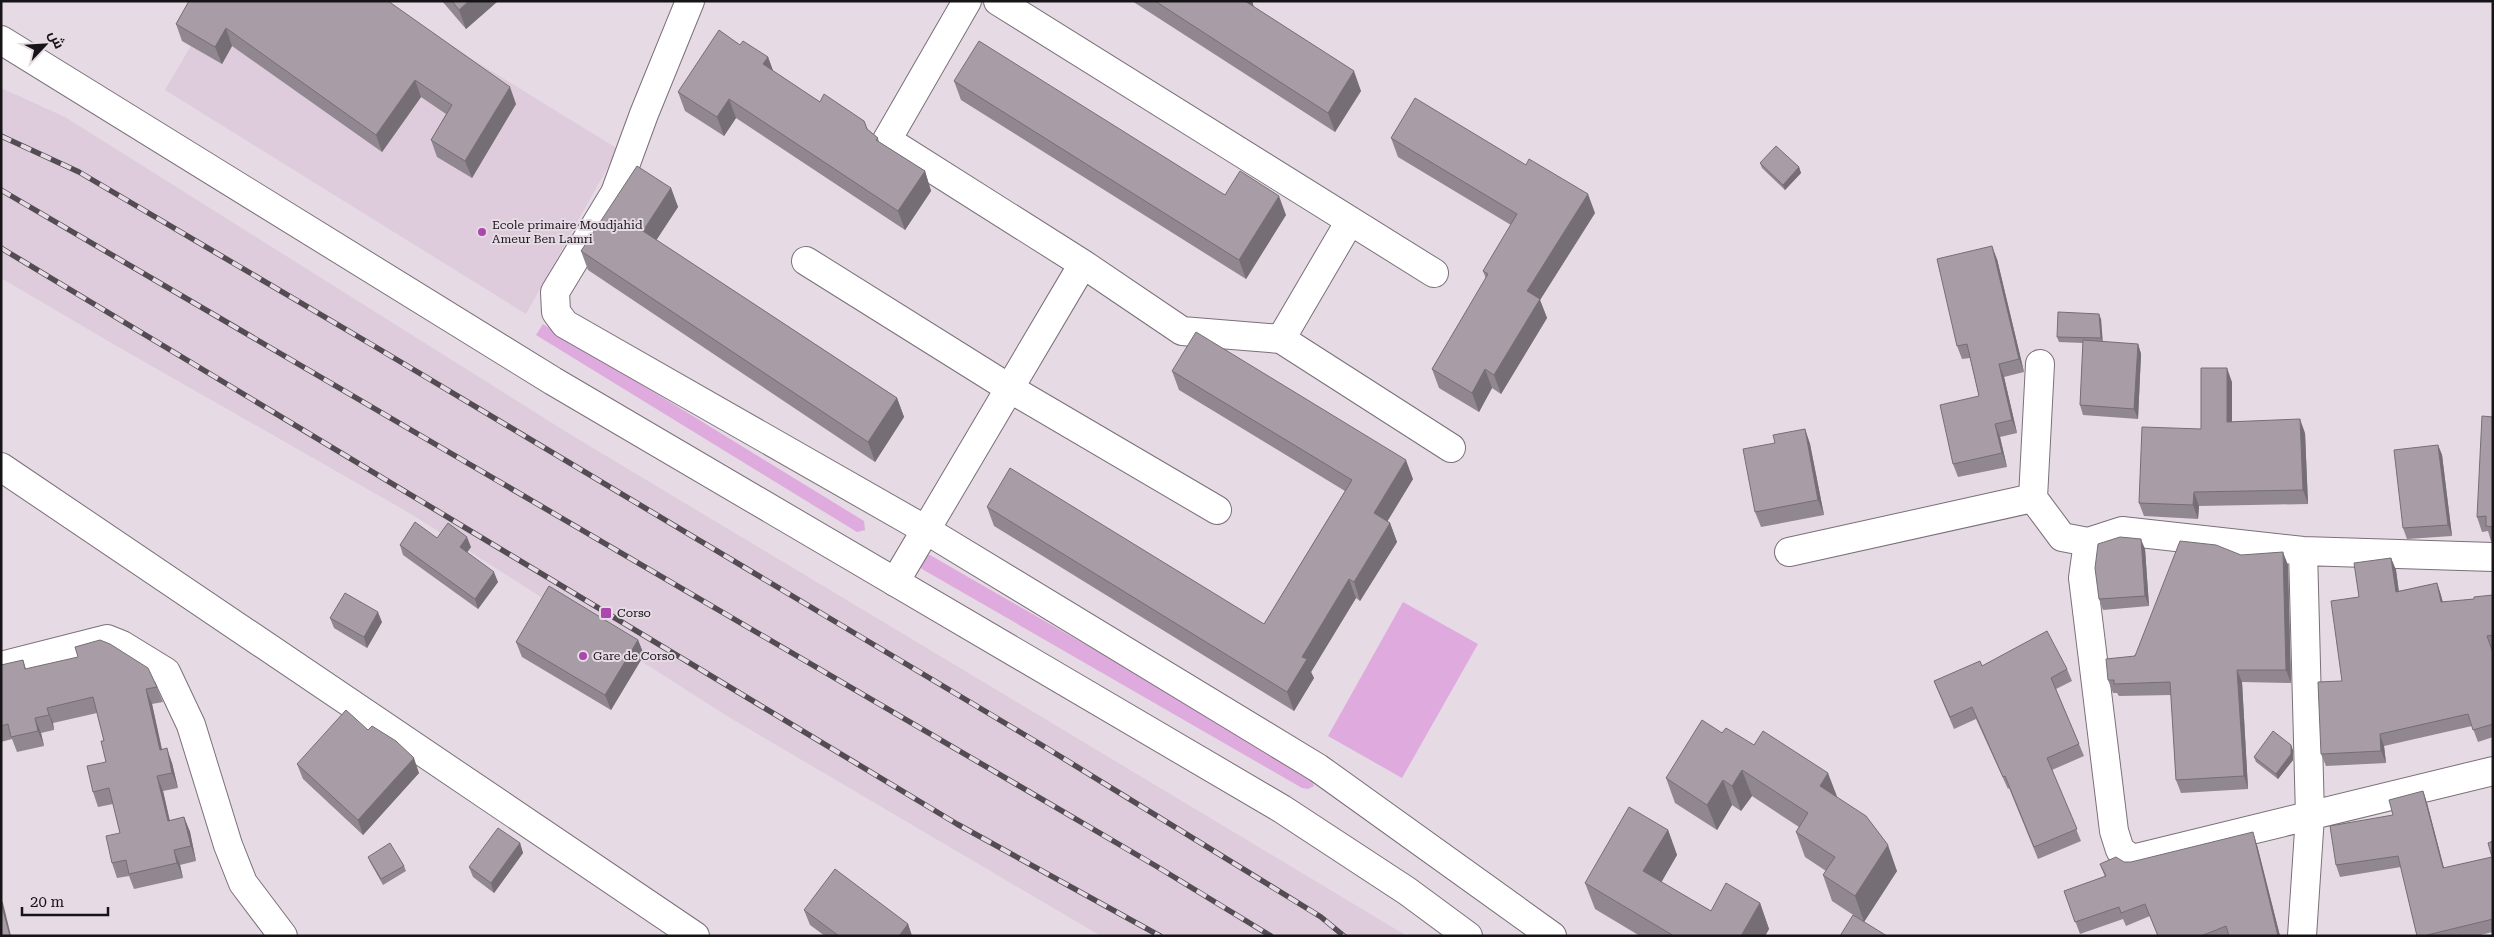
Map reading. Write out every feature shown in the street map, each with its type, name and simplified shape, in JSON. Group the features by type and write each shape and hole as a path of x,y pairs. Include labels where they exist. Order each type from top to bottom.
{"street":[{"path":"690,1 644,114 616,193 555,292 556,312 565,324 926,530 1318,768 1552,936"},
{"path":"968,1 887,140 1083,264 1182,331 1281,339 1451,448"},
{"path":"998,1 1434,273"},
{"path":"1,40 553,381 1282,809 1407,891 1468,936"},
{"path":"1281,339 1350,221"},
{"path":"806,261 1009,388 1218,510"},
{"path":"895,582 1083,264"},
{"path":"2040,364 2033,498 2062,537 2088,542 2122,531 2302,550 2493,557"},
{"path":"1,467 687,935"},
{"path":"1789,552 2033,498"},
{"path":"2088,542 2083,578 2114,831 2120,850 2132,859 2493,771"},
{"path":"2302,550 2310,816 2302,936"},
{"path":"1,666 107,640 122,645 166,672 191,725 228,845 243,883 283,936"}],"shaded area":[{"name":"Ecole primaire Moudjahid Ameur Ben Lamri","path":"217,1 378,1 618,149 526,314 165,90"},
{"path":"1,88 65,117 568,433 1407,936 1101,936 727,716 411,514 1,278"},
{"path":"543,324 864,521 865,530 857,532 536,335"},
{"path":"925,555 930,555 1310,774 1314,786 1308,789 1302,788 922,569 920,565"},
{"path":"1403,602 1478,644 1402,778 1328,736"}],"building":[{"path":"189,1 388,1 510,87 465,161 431,140 452,105 415,80 376,135 226,28 215,47 176,24"},
{"path":"452,1 469,1 459,10"},
{"path":"1155,1 1245,1 1354,71 1328,113"},
{"path":"719,30 740,45 743,41 768,57 763,64 820,102 824,94 864,121 867,129 878,138 876,140 925,171 898,211 729,99 717,117 678,92"},
{"path":"979,41 1225,195 1240,171 1279,196 1239,260 954,81"},
{"path":"1415,98 1526,165 1529,159 1588,194 1527,291 1540,299 1494,375 1485,369 1472,393 1432,369 1488,274 1483,271 1517,214 1391,138"},
{"path":"1776,146 1799,167 1783,185 1760,163"},
{"path":"637,166 671,188 643,231 897,398 868,442 581,251"},
{"path":"1992,246 2019,359 1999,364 2012,420 1995,424 2002,453 1953,464 1940,405 1979,396 1967,344 1957,346 1937,259"},
{"path":"2058,312 2099,314 2101,338 2057,337"},
{"path":"1196,332 1406,460 1374,513 1390,523 1354,582 1349,579 1302,657 1307,659 1287,692 987,507 1010,468 1264,624 1352,480 1172,371"},
{"path":"2083,340 2138,344 2134,409 2080,405"},
{"path":"2201,368 2227,368 2227,422 2300,419 2303,490 2194,492 2193,505 2139,503 2142,427 2201,429"},
{"path":"2482,416 2493,417 2493,527 2486,526 2486,516 2477,517"},
{"path":"1805,429 1818,500 1755,512 1743,449 1775,443 1773,435"},
{"path":"2438,445 2448,525 2403,528 2394,450"},
{"path":"415,522 437,538 448,523 467,537 460,547 494,572 475,599 400,545"},
{"path":"2120,537 2141,539 2145,596 2099,599 2095,568 2098,544"},
{"path":"2180,541 2216,545 2241,555 2283,552 2286,670 2237,670 2244,776 2176,780 2170,682 2114,684 2114,680 2108,680 2106,659 2135,656"},
{"path":"2391,558 2396,592 2437,583 2441,602 2493,595 2493,635 2487,636 2493,653 2493,724 2473,730 2468,714 2380,734 2381,751 2321,754 2318,682 2342,681 2331,601 2359,597 2354,563"},
{"name":"Gare de Corso","path":"549,586 638,640 605,695 516,642"},
{"path":"345,593 378,612 364,637 330,618"},
{"path":"2047,631 2067,669 2051,678 2079,744 2047,758 2077,829 2034,847 2005,776 2003,777 1972,707 1950,717 1934,681 1980,661 1982,666"},
{"path":"100,640 110,644 148,668 157,687 146,689 160,750 167,748 172,773 157,776 168,821 184,817 191,846 174,850 177,863 129,874 126,860 112,863 106,836 120,833 109,788 93,792 87,766 106,762 101,741 104,741 93,697 47,708 49,715 35,718 38,731 11,737 8,724 1,726 1,665 23,660 25,669 78,657 75,647"},
{"path":"346,710 368,730 372,726 396,741 414,758 358,820 297,764"},
{"path":"1702,720 1722,733 1726,728 1754,745 1763,731 1828,773 1820,786 1866,816 1888,845 1855,896 1823,875 1835,857 1796,832 1808,813 1742,770 1732,786 1723,780 1707,805 1666,778"},
{"path":"2273,731 2291,745 2291,754 2276,774 2254,757"},
{"path":"2423,791 2443,868 2492,857 2488,843 2493,841 2493,919 2417,936 2398,856 2336,865 2330,826 2393,815 2389,800"},
{"path":"1629,807 1668,830 1643,871 1711,911 1726,883 1760,903 1741,936 1674,936 1585,883"},
{"path":"498,828 520,843 491,883 469,867"},
{"path":"2253,832 2278,936 2229,936 2226,926 2201,936 2158,936 2145,904 2121,913 2119,907 2075,922 2064,891 2106,876 2100,864 2116,857 2124,862 2131,862"},
{"path":"390,843 404,866 381,879 368,857"},
{"path":"835,869 908,924 899,936 839,936 804,910"},
{"path":"1,903 10,936 1,936"},
{"path":"1853,915 1887,936 1840,936"}],"railway":[{"path":"1,136 79,172 374,346 1040,744 1321,917 1344,936"},
{"path":"1,190 1156,866 1271,936"},
{"path":"1,248 957,824 1160,936"}],"place":[{"name":"Ecole primaire Moudjahid Ameur Ben Lamri","path":"482,232"},
{"name":"Corso","path":"606,613"},
{"name":"Gare de Corso","path":"583,656"}]}
